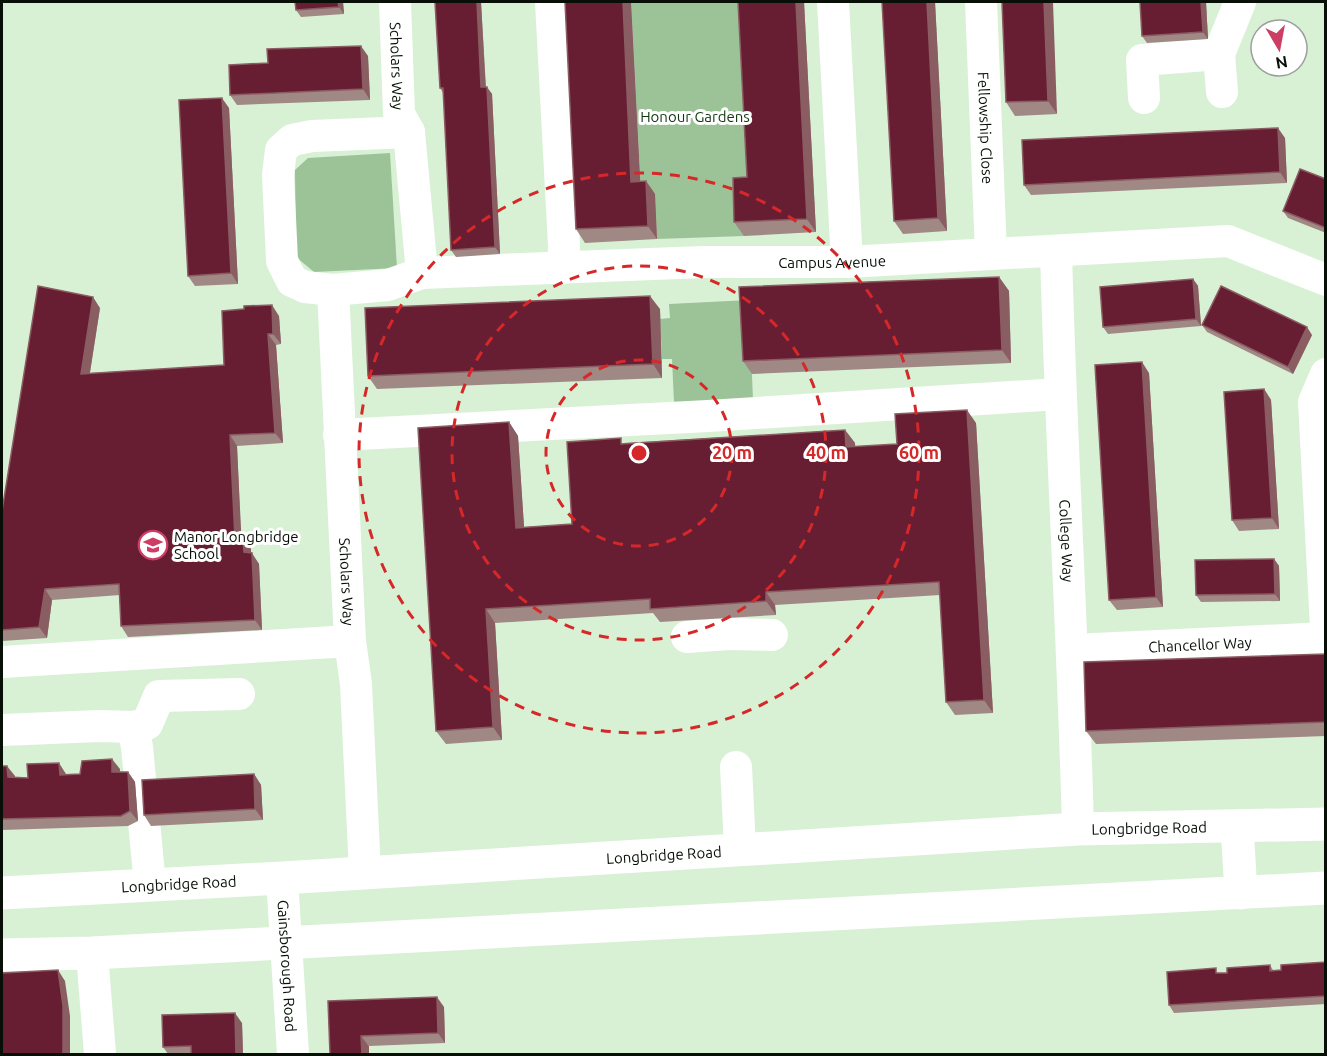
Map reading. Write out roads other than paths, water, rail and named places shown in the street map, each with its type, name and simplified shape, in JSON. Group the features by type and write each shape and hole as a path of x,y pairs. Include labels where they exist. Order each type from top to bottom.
{"main road":[{"name":"Longbridge Road","path":"2,893 1078,829 1326,824"},
{"path":"1237,826 1242,893"},
{"path":"2,956 1326,888"}],"street":[{"name":"Scholars Way","path":"394,2 399,114 410,132 422,273"},
{"path":"551,2 564,246 563,268"},
{"path":"833,2 847,262"},
{"name":"Fellowship Close","path":"981,2 991,254"},
{"path":"1222,92 1219,54 1240,2"},
{"path":"1144,98 1142,60 1219,54"},
{"path":"333,290 305,287 292,281 282,261 278,176 280,150 292,140 312,136 410,132"},
{"name":"Campus Avenue","path":"333,290 388,285 422,273 703,262 847,262 1228,241 1326,280"},
{"name":"College Way","path":"1056,251 1060,394 1074,650 1078,829"},
{"name":"Scholars Way","path":"333,290 350,641 356,684 365,873"},
{"path":"1326,374 1314,402 1326,628"},
{"path":"339,435 1060,394"},
{"path":"687,637 728,634 772,636"},
{"name":"Chancellor Way","path":"1074,650 1326,638"},
{"path":"2,662 350,641"},
{"path":"2,730 132,727 147,723 159,696 239,694"},
{"path":"132,727 138,747 150,885"},
{"path":"736,767 740,848"},
{"name":"Gainsborough Road","path":"282,878 293,1054"},
{"path":"92,952 100,1054"}],"place":[{"name":"Manor Longbridge School","path":"153,545"}],"park label":[{"name":"Honour Gardens","path":"695,116"}]}
